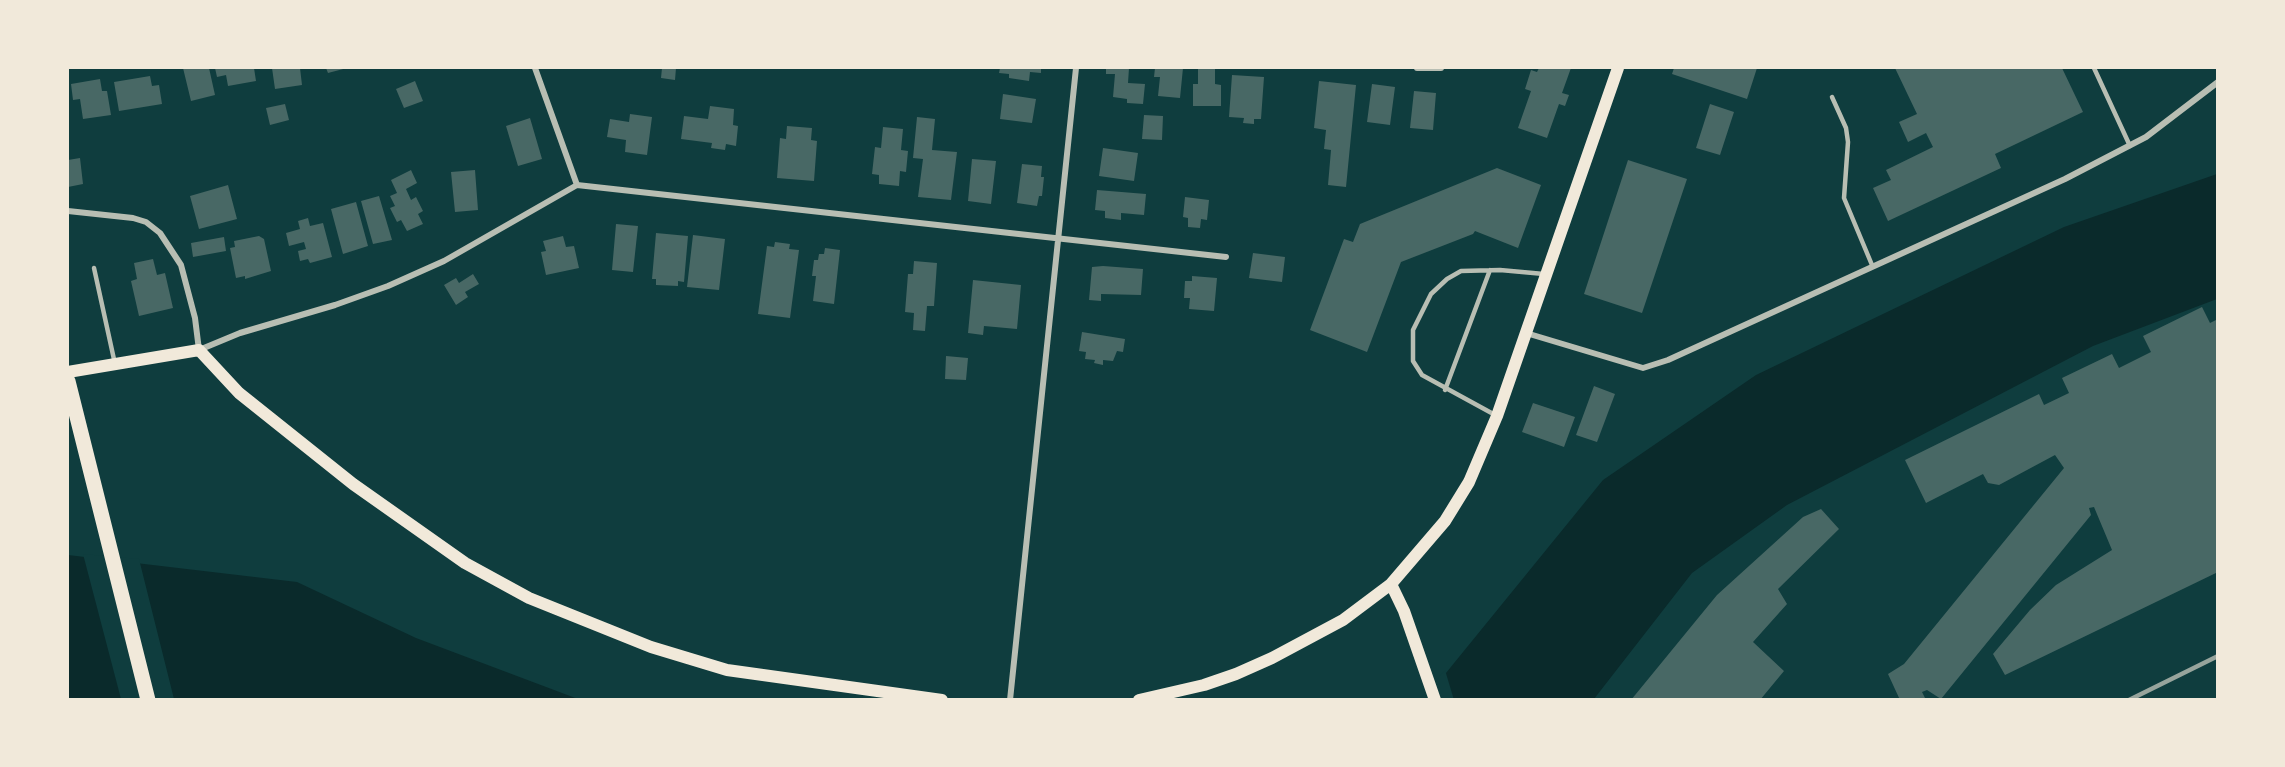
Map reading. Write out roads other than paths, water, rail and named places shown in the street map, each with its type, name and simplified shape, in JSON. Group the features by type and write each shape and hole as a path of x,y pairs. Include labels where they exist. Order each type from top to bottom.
{"main road":[{"path":"1139,699 1204,685 1272,658 1343,620 1391,584 1445,521 1470,482 1497,416 1618,68"},
{"path":"68,372 199,350 240,393 353,484 465,563 529,598 651,648 727,670 942,699"},
{"path":"68,381 147,699"},
{"path":"1391,584 1420,652 1434,699"}],"street":[{"path":"535,68 577,185"},
{"path":"1010,699 1056,238 1076,68"},
{"path":"1417,68 1441,68"},
{"path":"1526,333 1643,368 1668,360 1872,265 2065,179 2146,137 2217,82"},
{"path":"68,211 133,218 146,222 160,233 174,250 184,274 195,318 199,350 240,333 335,305 397,282 444,261 577,185 1226,257"}],"lane":[{"path":"2094,68 2130,146"},
{"path":"1832,96 1846,128 1848,142 1844,198 1872,265"},
{"path":"94,268 115,364"},
{"path":"1497,416 1422,375 1413,361 1413,330 1423,306 1447,279 1461,272 1490,270 1547,274"},
{"path":"1446,390 1490,270"}],"water":[{"path":"2217,174 2217,299 2093,346 1787,505 1692,573 1594,699 1424,700 1603,480 1756,375 2064,227"},
{"path":"68,555 297,582 416,638 578,699 68,699"}],"railway":[{"path":"2129,700 2218,656"}]}
